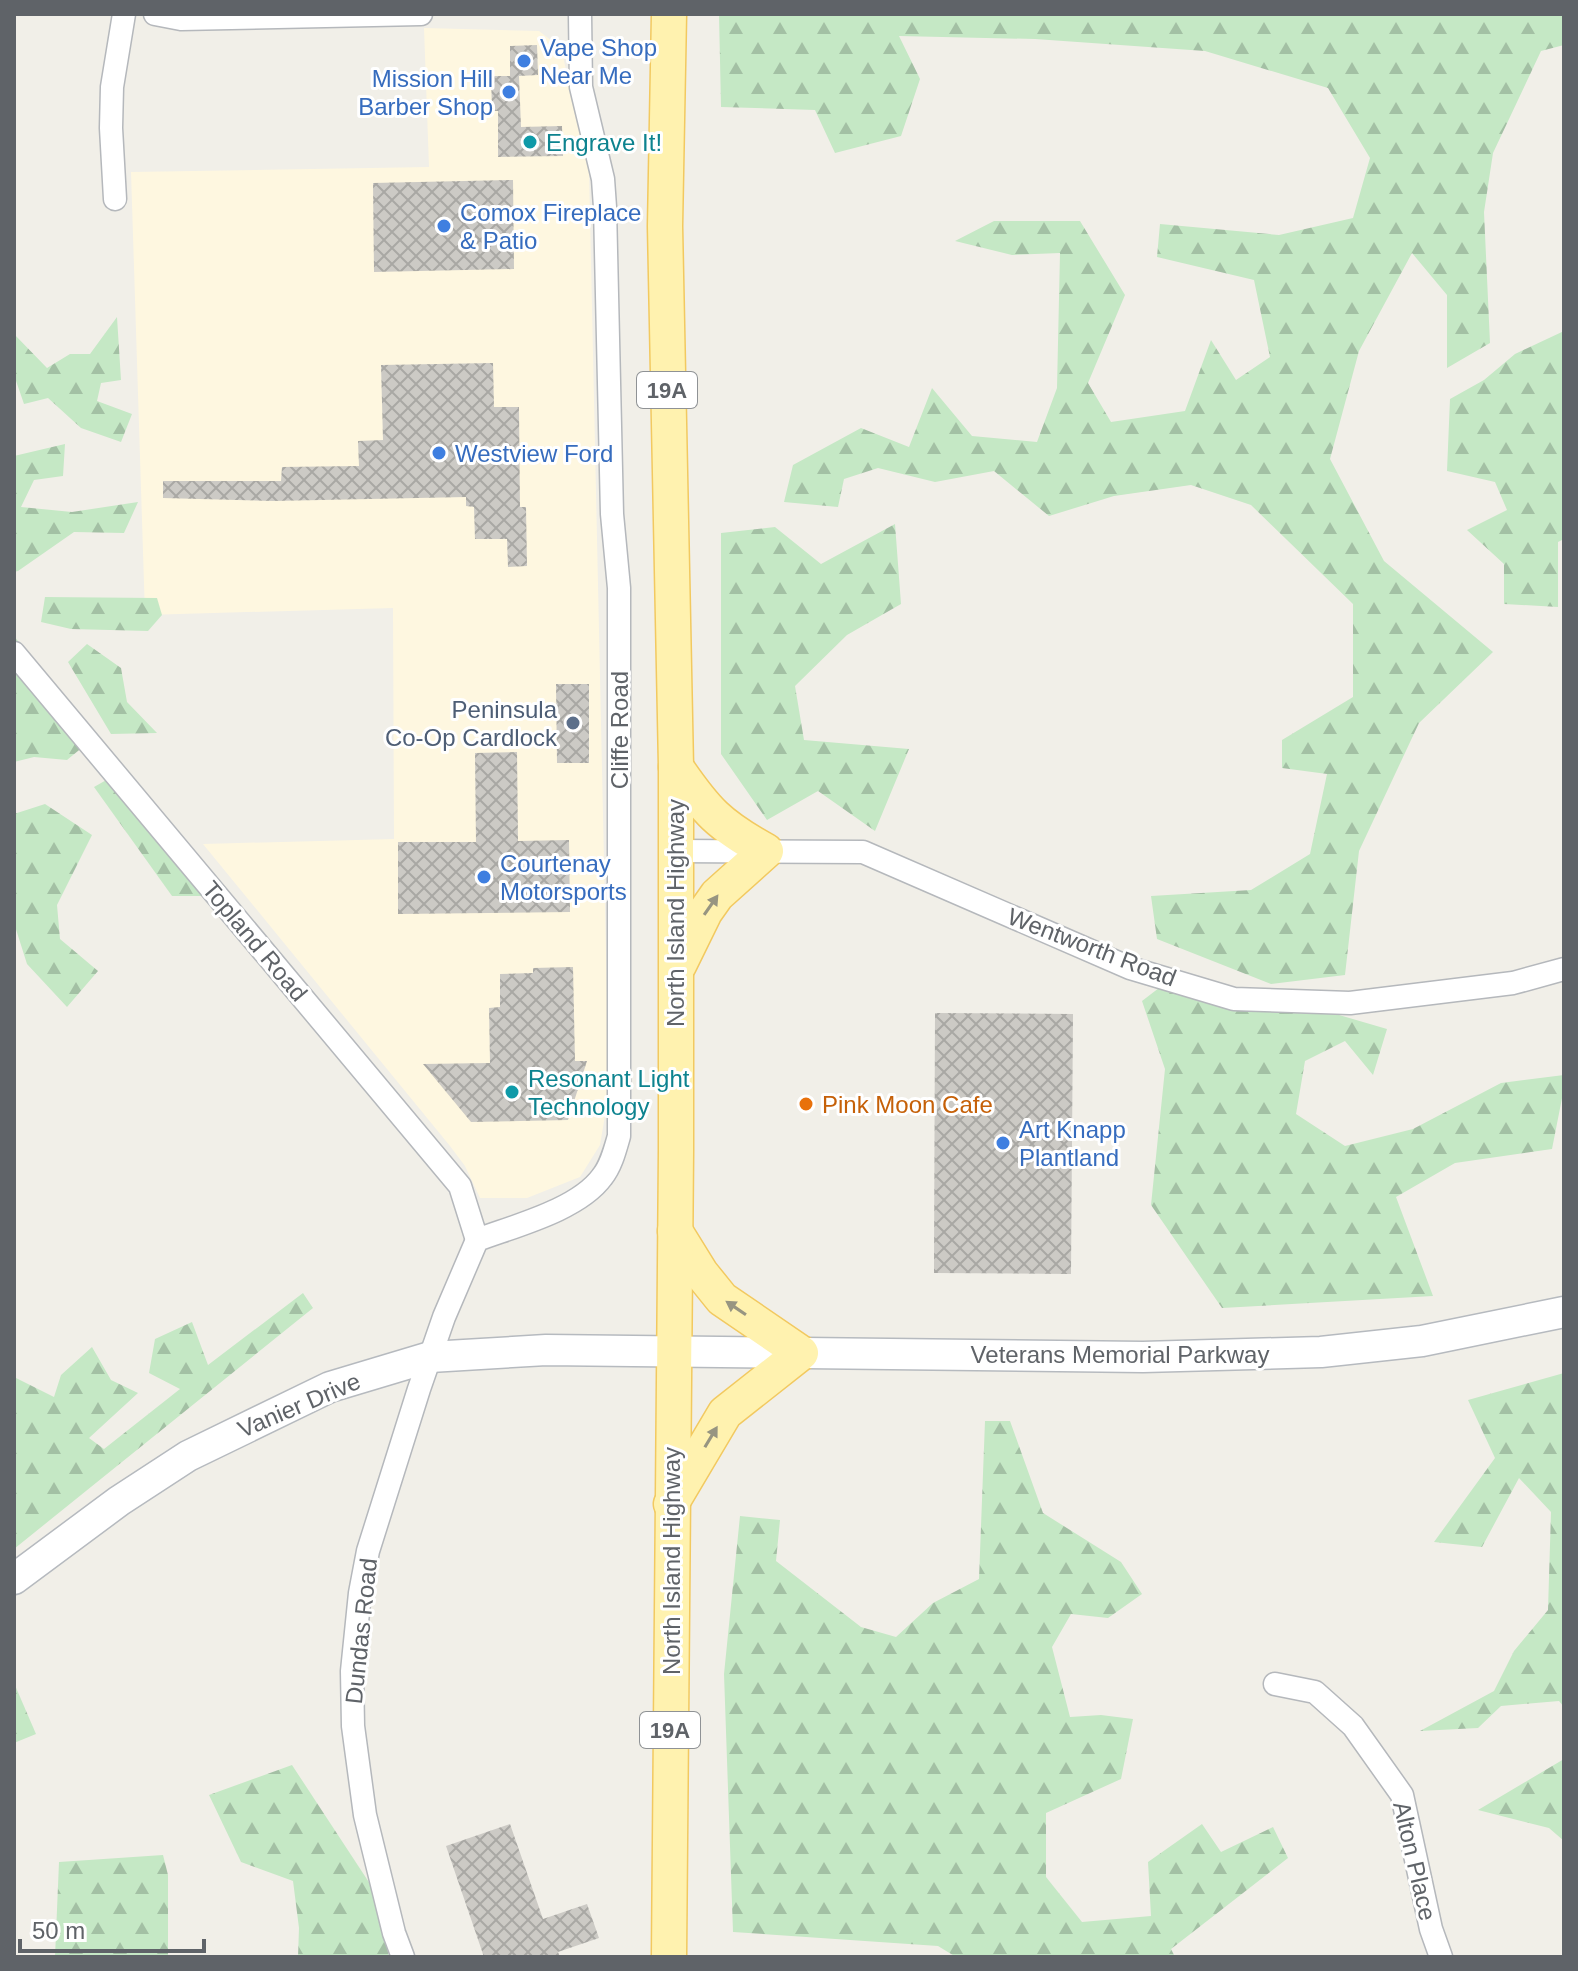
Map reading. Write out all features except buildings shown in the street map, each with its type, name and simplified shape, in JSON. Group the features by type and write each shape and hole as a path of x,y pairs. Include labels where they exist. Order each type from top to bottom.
{"main road":[{"name":"North Island Highway","path":"669,14 665,226 676,767 669,1957"},
{"path":"675,974 705,912 717,895 766,851 731,832 704,808 676,767"},
{"path":"671,1504 725,1413 801,1353 722,1299 701,1273 675,1231"},
{"name":"Veterans Memorial Parkway","path":"673,1350 1143,1357 1321,1352 1422,1341 1564,1312"},
{"name":"Vanier Drive","path":"14,1579 119,1501 188,1456 330,1387 430,1357 546,1350 673,1350"}],"street":[{"path":"115,199 112,87 124,14"},
{"path":"155,14 181,19 421,14"},
{"name":"Cliffe Road","path":"477,1240 555,1210 588,1191 607,1168 619,1136 619,588 612,514 605,207 603,179 581,87 580,14"},
{"name":"Topland Road","path":"14,653 460,1186 477,1240"},
{"name":"Wentworth Road","path":"674,851 863,852 1130,968 1234,999 1350,1003 1513,983 1564,969"},
{"path":"430,1357 477,1240"},
{"name":"Dundas Road","path":"403,1957 394,1933 365,1815 353,1726 352,1671 368,1551 430,1357"},
{"name":"Alton Place","path":"1275,1684 1315,1692 1353,1726 1402,1795 1431,1929 1441,1957"}],"shaded area":[{"path":"424,28 539,31 561,48 589,169 609,1092 600,1145 580,1177 527,1198 480,1198 465,1166 450,1146 203,844 394,839 393,608 145,615 131,172 429,167"}],"green space":[{"path":"719,14 1564,14 1564,45 1541,51 1493,153 1484,212 1490,343 1447,368 1447,295 1412,253 1359,351 1330,459 1384,561 1493,652 1419,723 1359,851 1345,975 1271,984 1157,939 1151,896 1251,890 1310,854 1327,774 1282,768 1282,740 1353,697 1353,604 1251,505 1191,485 1114,496 1049,516 994,471 935,482 878,468 844,479 838,507 784,502 793,465 861,428 909,447 932,388 972,436 1037,442 1057,388 1060,253 1012,255 955,241 994,221 1080,221 1125,295 1088,383 1111,422 1185,411 1211,340 1236,380 1270,357 1254,280 1157,257 1160,224 1279,235 1353,218 1370,158 1328,88 1205,51 1035,39 899,36 920,79 901,136 835,153 815,110 721,107"},
{"path":"117,317 121,380 101,383 97,401 132,414 121,442 81,428 48,398 24,404 14,375 14,334 47,368 70,354 90,354"},
{"path":"1564,331 1564,539 1558,542 1558,607 1504,604 1504,564 1467,530 1507,510 1495,482 1447,471 1450,399 1484,380 1515,354"},
{"path":"65,444 63,476 34,480 21,507 72,512 138,502 124,533 74,532 14,572 14,456"},
{"path":"895,524 901,604 847,635 795,686 804,740 909,749 875,831 818,791 767,820 721,754 721,533 775,527 821,564"},
{"path":"45,597 157,598 162,615 148,631 71,629 41,622"},
{"path":"14,636 95,737 67,760 34,757 14,762"},
{"path":"87,644 121,668 127,702 157,733 111,734 68,662"},
{"path":"124,770 188,847 202,896 172,896 94,787"},
{"path":"45,804 92,835 57,905 60,939 98,971 67,1007 27,964 14,923 14,814"},
{"path":"1168,981 1322,1010 1387,1029 1373,1075 1345,1041 1305,1061 1296,1114 1345,1146 1413,1129 1501,1083 1564,1075 1552,1149 1455,1163 1396,1197 1433,1296 1222,1308 1151,1205 1165,1069 1142,1001"},
{"path":"303,1293 313,1308 14,1549 14,1377 54,1397 61,1375 92,1347 111,1380 138,1393 89,1438 104,1449 180,1389 149,1373 155,1339 192,1322 208,1365"},
{"path":"1564,1373 1564,1707 1559,1701 1501,1706 1478,1728 1420,1731 1494,1691 1514,1651 1548,1610 1551,1512 1519,1478 1482,1547 1434,1542 1495,1458 1468,1400"},
{"path":"985,1421 1010,1421 1043,1513 1121,1562 1142,1594 1108,1618 1071,1614 1052,1647 1070,1717 1101,1715 1133,1719 1121,1779 1046,1813 1046,1877 1082,1922 1151,1916 1148,1862 1202,1824 1221,1852 1273,1827 1288,1858 1171,1949 1175,1957 956,1957 938,1946 733,1932 724,1674 740,1516 780,1520 776,1561 861,1627 896,1637 933,1603 979,1579"},
{"path":"14,1683 36,1734 14,1743"},
{"path":"1564,1759 1564,1841 1549,1828 1478,1810"},
{"path":"292,1765 376,1893 389,1957 298,1957 299,1928 293,1881 241,1862 209,1795"},
{"path":"163,1855 168,1875 168,1957 55,1957 59,1862"}],"place":[{"name":"Vape Shop Near Me","path":"524,61"},
{"name":"Mission Hill Barber Shop","path":"509,92"},
{"name":"Engrave It!","path":"530,142"},
{"name":"Comox Fireplace & Patio","path":"444,226"},
{"name":"Westview Ford","path":"439,453"},
{"name":"Peninsula Co-Op Cardlock","path":"573,723"},
{"name":"Courtenay Motorsports","path":"484,877"},
{"name":"Resonant Light Technology","path":"512,1092"},
{"name":"Pink Moon Cafe","path":"806,1104"},
{"name":"Art Knapp Plantland","path":"1003,1143"}]}
